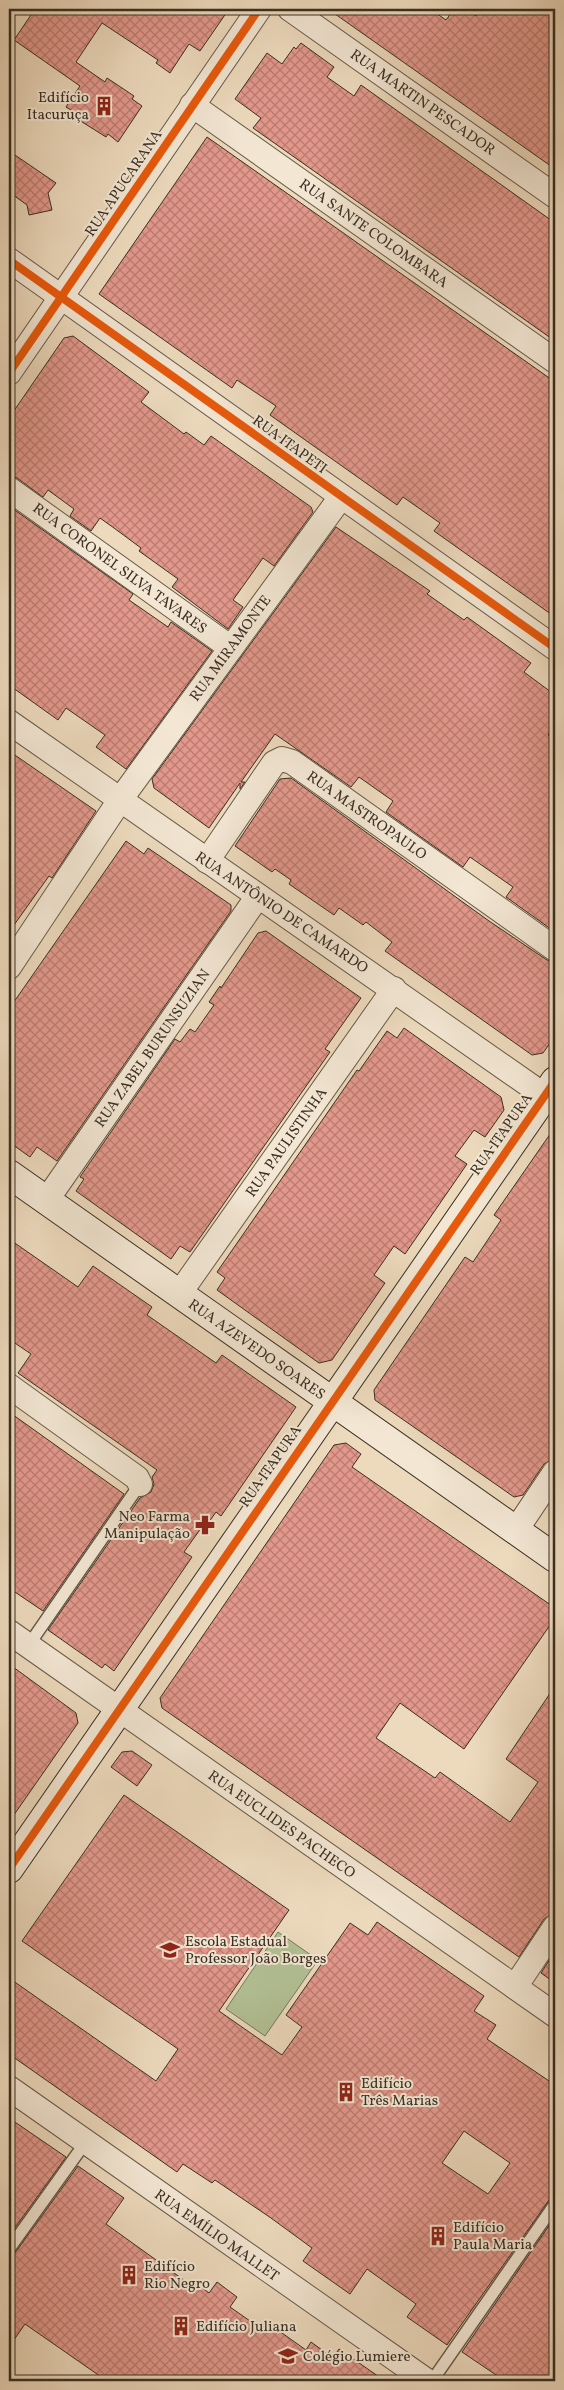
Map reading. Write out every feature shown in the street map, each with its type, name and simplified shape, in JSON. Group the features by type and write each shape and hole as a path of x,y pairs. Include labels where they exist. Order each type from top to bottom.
{"street":[{"name":"RUA APUCARANA","path":"9,373 259,9"},
{"name":"RUA MARTIN PESCADOR","path":"290,9 555,196"},
{"name":"RUA SANTE COLOMBARA","path":"192,105 555,361"},
{"name":"RUA ITAPETI","path":"9,260 555,648"},
{"name":"RUA CORONEL SILVA TAVARES","path":"9,488 231,648"},
{"name":"RUA MIRAMONTE","path":"9,967 120,800 341,497"},
{"name":"RUA ANTÔNIO DE CAMARDO","path":"9,722 394,989 552,1093"},
{"name":"RUA MASTROPAULO","path":"207,861 274,763 282,759 292,762 555,949"},
{"name":"RUA ZABEL BURUNSUZIAN","path":"46,1201 258,896"},
{"name":"RUA PAULISTINHA","path":"179,1294 394,989"},
{"name":"RUA ITAPURA","path":"9,1869 331,1402 552,1093"},
{"name":"RUA AZEVEDO SOARES","path":"9,1174 555,1558"},
{"path":"9,1386 137,1478 140,1484"},
{"path":"516,1530 555,1472"},
{"name":"RUA EUCLIDES PACHECO","path":"9,1632 555,2015"},
{"path":"515,1987 555,1927"},
{"name":"RUA EMÍLIO MALLET","path":"9,2088 427,2381"}],"lane":[{"path":"28,1646 140,1484"},
{"path":"9,2250 85,2143"},
{"path":"432,2381 555,2204"}],"green space":[{"path":"278,1932 318,1960 265,2036 226,2009"}],"building":[{"path":"35,9 229,9 200,51 189,44 170,73 156,63 158,60 102,23 76,62 105,82 107,78 134,96 132,99 142,106 118,142 108,134 106,137 79,120 82,117 66,107 80,86 14,40"},
{"path":"328,9 430,9 446,20 454,9 465,9 476,16 481,9 555,9 555,169"},
{"path":"301,43 334,67 327,77 354,96 361,85 555,223 555,341 253,128 261,118 235,99 267,53 282,64 294,47 296,49"},
{"path":"207,137 555,382 555,617 434,531 440,523 403,497 397,505 270,415 276,406 237,380 232,388 99,294"},
{"path":"9,151 56,183 48,193 52,210 29,215 27,205 9,192"},
{"path":"73,336 149,392 141,402 184,434 186,432 204,445 211,436 311,507 313,512 274,566 263,558 233,600 243,607 228,629 172,587 178,579 139,551 141,548 100,518 91,531 70,516 74,509 48,490 43,497 17,478 9,476 9,418 64,338"},
{"path":"9,506 133,594 129,600 168,627 171,622 212,651 126,769 96,747 105,735 66,708 58,720 9,685"},
{"path":"336,527 430,591 427,594 464,620 467,617 531,663 524,672 555,695 555,724 548,735 555,740 555,932 506,897 513,887 470,857 463,867 386,812 393,801 359,777 351,787 275,734 241,782 245,782 240,789 240,783 209,828 154,788 152,779"},
{"path":"9,751 96,811 52,878 49,876 9,932"},
{"path":"291,778 489,921 547,960 555,962 555,1036 543,1053 532,1055 385,951 392,942 366,922 363,925 339,908 334,915 289,884 291,880 275,869 272,872 235,846 280,779"},
{"path":"126,841 144,854 148,848 231,905 231,911 57,1161 37,1147 30,1157 9,1142 9,1009"},
{"path":"266,931 361,998 325,1049 330,1052 190,1252 180,1246 171,1259 76,1191 84,1179 80,1177 175,1039 180,1042 190,1029 195,1032 214,1005 209,1002 220,986 221,988 258,933"},
{"path":"404,1028 501,1097 504,1110 485,1137 474,1130 455,1156 467,1164 405,1254 394,1246 374,1275 385,1283 332,1360 319,1363 217,1290 225,1278 217,1272 357,1070 359,1071 387,1031 397,1038"},
{"path":"555,1127 555,1458 544,1464 523,1495 514,1497 375,1400 374,1390 465,1257 473,1262 501,1220 494,1215"},
{"path":"9,1239 78,1287 93,1266 152,1307 147,1315 216,1363 222,1355 296,1407 221,1516 216,1512 206,1526 204,1524 184,1552 192,1557 114,1671 105,1664 102,1668 48,1630 140,1498 151,1492 154,1484 152,1477 157,1470 18,1373 31,1354 9,1339"},
{"path":"9,1412 124,1494 43,1611 9,1588"},
{"path":"346,1443 361,1454 352,1467 555,1608 555,1618 464,1749 400,1703 376,1738 435,1778 440,1772 510,1822 538,1782 506,1759 555,1686 555,1913 544,1919 519,1957 162,1708 160,1698 334,1445"},
{"path":"9,1664 76,1713 78,1723 9,1822"},
{"path":"132,1751 152,1765 137,1786 111,1767 122,1752"},
{"path":"124,1795 289,1910 219,2011 282,2055 302,2027 286,2015 350,1923 368,1935 377,1922 484,1996 474,2011 496,2025 487,2039 555,2085 555,2197 549,2200 447,2345 407,2317 416,2304 367,2269 350,2294 303,2261 312,2248 271,2218 215,2180 212,2183 183,2164 177,2172 9,2054 9,1978 156,2081 178,2049 22,1941","holes":["464,2131 510,2163 488,2194 442,2163"]},
{"path":"555,1951 555,1983 541,1973"},
{"path":"9,2118 66,2157 9,2236"},
{"path":"78,2166 124,2198 106,2224 192,2286 197,2284 209,2293 217,2282 237,2297 230,2307 260,2328 265,2321 306,2350 311,2342 333,2358 339,2349 385,2381 107,2381 25,2324 9,2347 9,2256 15,2253"},
{"path":"555,2217 555,2381 505,2381 462,2352"}],"cycle path":[{"path":"9,373 259,9"},
{"path":"9,260 555,648"},
{"path":"9,1869 555,1081"}],"place":[{"name":"Edifício Itacuruça","path":"104,106"},
{"name":"Neo Farma Manipulação","path":"205,1525"},
{"name":"Escola Estadual Professor João Borges","path":"170,1950"},
{"name":"Edifício Três Marias","path":"346,2092"},
{"name":"Edifício Paula Maria","path":"438,2236"},
{"name":"Edifício Rio Negro","path":"129,2275"},
{"name":"Edifício Juliana","path":"181,2326"},
{"name":"Colégio Lumiere","path":"288,2356"}]}
